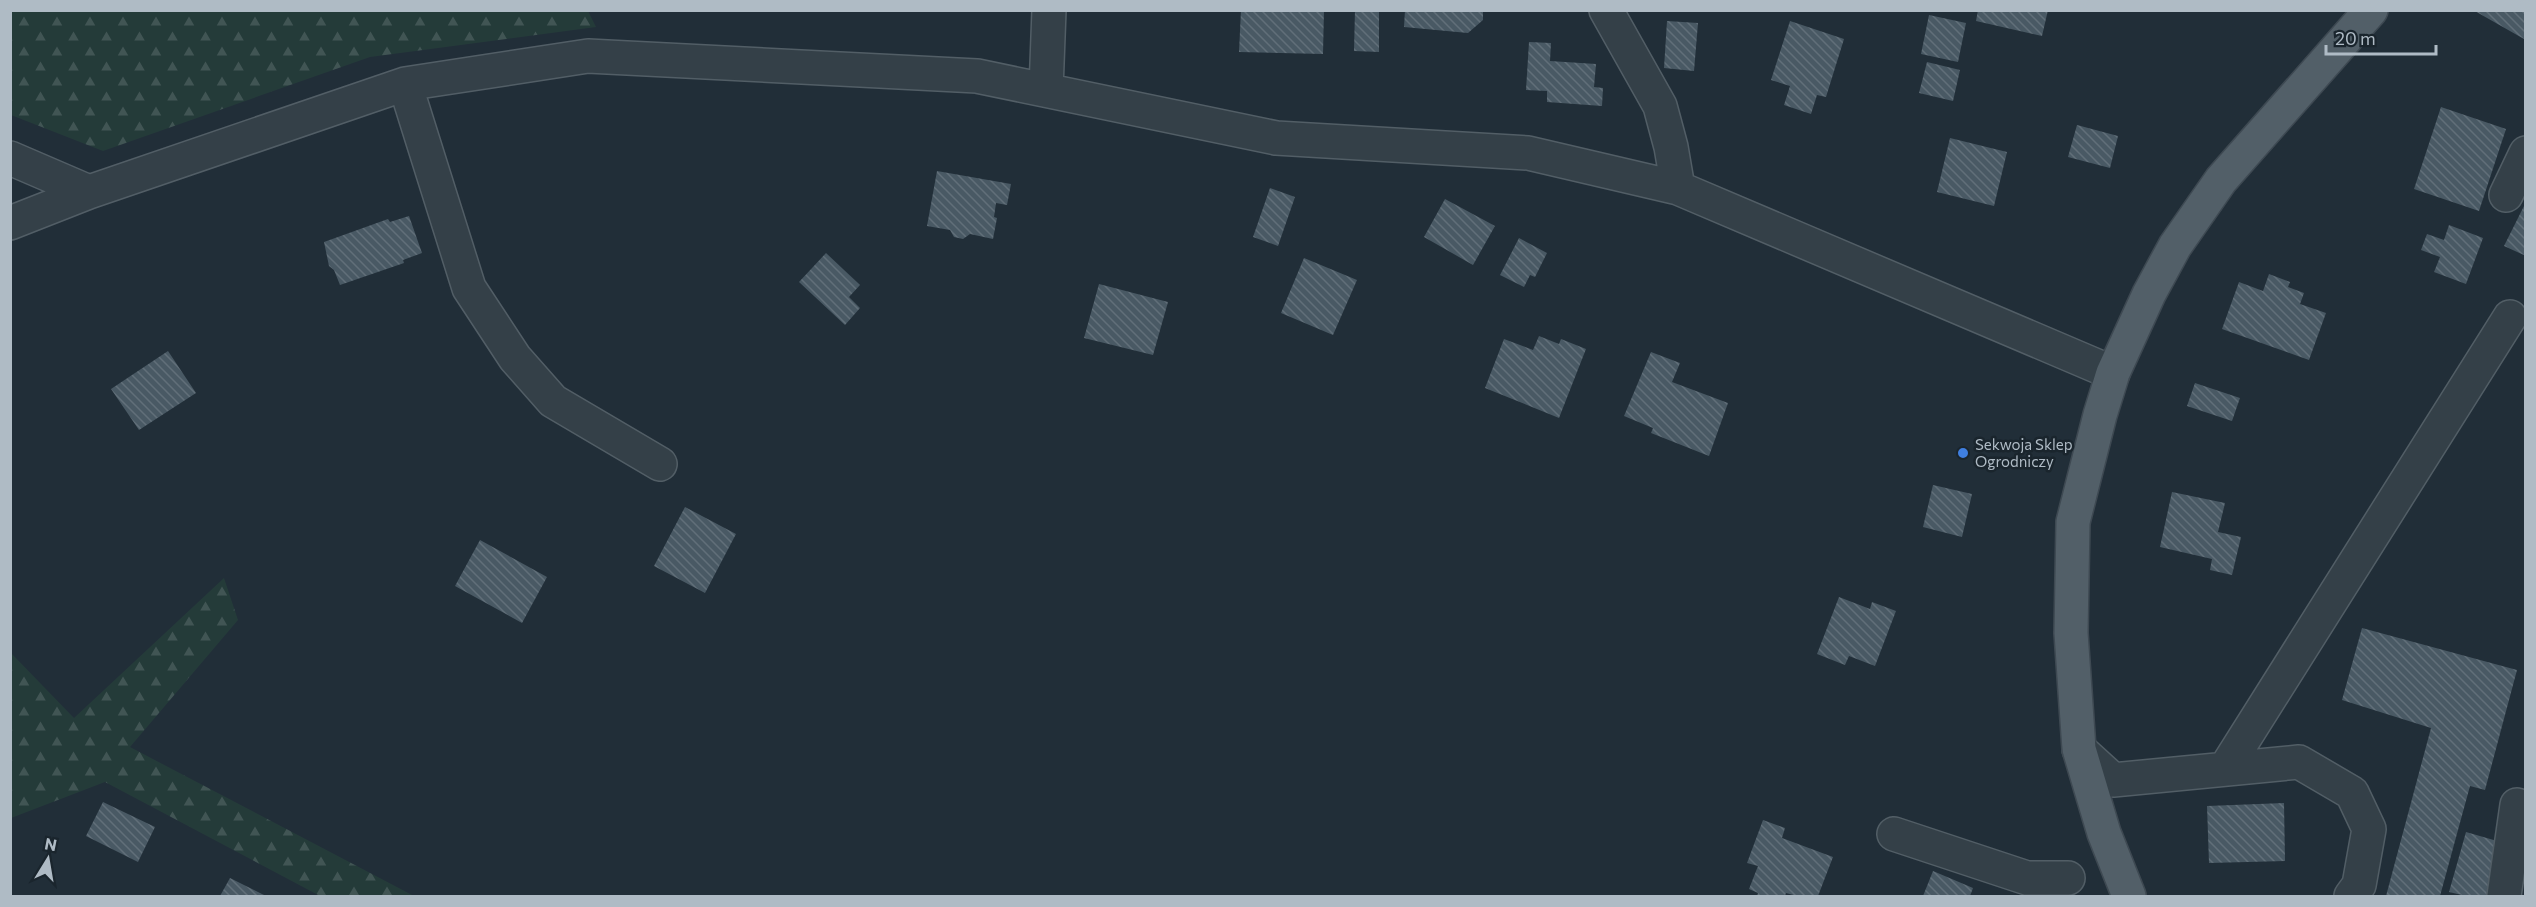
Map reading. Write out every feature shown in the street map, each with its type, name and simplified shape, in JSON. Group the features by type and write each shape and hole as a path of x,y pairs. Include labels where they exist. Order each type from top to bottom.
{"main road":[{"path":"2129,897 2104,833 2079,749 2071,633 2073,522 2113,373 2148,294 2175,246 2221,180 2371,10"}],"street":[{"path":"1046,90 1049,10"},
{"path":"1606,10 1660,106 1671,147 1678,188"},
{"path":"10,223 89,192 405,84 588,56 977,76 1276,138 1528,153 1678,188 2113,373"},
{"path":"405,84 469,288 516,358 553,401 660,464"},
{"path":"2506,195 2526,153"},
{"path":"10,158 89,192"},
{"path":"2225,769 2511,317"},
{"path":"2079,749 2113,780 2300,762 2352,793 2369,829 2360,885 2351,897"},
{"path":"2504,897 2517,806"},
{"path":"1894,834 2027,878 2068,878"}],"green space":[{"path":"11,11 588,11 596,27 370,57 103,151 11,115"},
{"path":"224,578 238,620 130,747 414,896 320,896 105,782 11,818 11,653 74,718"}],"building":[{"path":"1241,10 1324,10 1323,54 1239,52"},
{"path":"1355,10 1379,10 1379,52 1354,51"},
{"path":"1405,10 1483,10 1483,20 1468,33 1404,27"},
{"path":"1978,10 2048,10 2042,36 1976,21"},
{"path":"2473,10 2526,10 2526,36 2524,39"},
{"path":"1929,15 1966,23 1958,62 1921,54"},
{"path":"1667,21 1698,23 1694,71 1664,68"},
{"path":"1790,21 1844,39 1826,97 1817,95 1811,114 1784,105 1790,86 1771,80"},
{"path":"1529,42 1551,43 1550,61 1596,64 1594,87 1603,88 1602,106 1547,102 1547,91 1526,90"},
{"path":"1927,62 1960,70 1953,101 1919,93"},
{"path":"2441,107 2506,129 2479,211 2414,189"},
{"path":"2077,125 2118,136 2110,168 2068,157"},
{"path":"1950,138 2007,152 1994,206 1937,192"},
{"path":"937,171 1011,184 1007,205 996,203 994,217 997,218 993,239 970,234 963,239 954,237 950,230 927,226"},
{"path":"1270,188 1295,197 1278,246 1253,237"},
{"path":"1445,199 1495,226 1473,265 1424,237"},
{"path":"2526,202 2526,256 2504,246"},
{"path":"409,216 422,253 403,260 404,263 340,285 334,270 329,266 324,242 388,219 390,222"},
{"path":"2449,225 2483,238 2466,284 2434,272 2440,257 2421,250 2427,234 2444,240"},
{"path":"1519,238 1547,253 1535,277 1530,275 1524,287 1500,275"},
{"path":"826,253 860,285 849,297 860,308 845,325 799,282"},
{"path":"1304,258 1357,280 1333,335 1281,313"},
{"path":"2269,274 2290,282 2288,287 2304,293 2300,304 2326,313 2309,360 2222,329 2239,282 2263,291"},
{"path":"1099,284 1168,302 1153,355 1084,338"},
{"path":"1539,336 1559,344 1561,339 1586,349 1559,418 1485,388 1504,339 1533,350"},
{"path":"168,351 196,393 139,430 111,389"},
{"path":"1651,352 1680,363 1672,382 1728,403 1709,456 1651,433 1653,428 1624,416"},
{"path":"2195,383 2240,398 2232,421 2187,406"},
{"path":"1933,485 1972,494 1962,537 1923,527"},
{"path":"2172,492 2225,503 2218,532 2241,537 2232,575 2210,570 2212,559 2160,547"},
{"path":"685,507 736,534 705,593 654,566"},
{"path":"480,540 547,577 522,623 455,586"},
{"path":"1839,597 1870,609 1872,602 1896,611 1875,666 1849,656 1845,665 1817,654"},
{"path":"2362,628 2517,670 2485,790 2470,786 2440,896 2386,896 2431,728 2342,700"},
{"path":"103,802 155,827 138,862 86,836"},
{"path":"2284,803 2285,861 2209,863 2207,806"},
{"path":"1763,820 1785,828 1782,838 1833,857 1818,896 1797,896 1786,893 1785,896 1757,896 1758,893 1749,889 1758,866 1747,863"},
{"path":"2466,832 2504,843 2489,896 2466,896 2449,892"},
{"path":"1933,871 1973,888 1970,896 1923,896"},
{"path":"230,878 266,896 220,896"}],"place":[{"name":"Sekwoja Sklep Ogrodniczy","path":"1963,453"}]}
